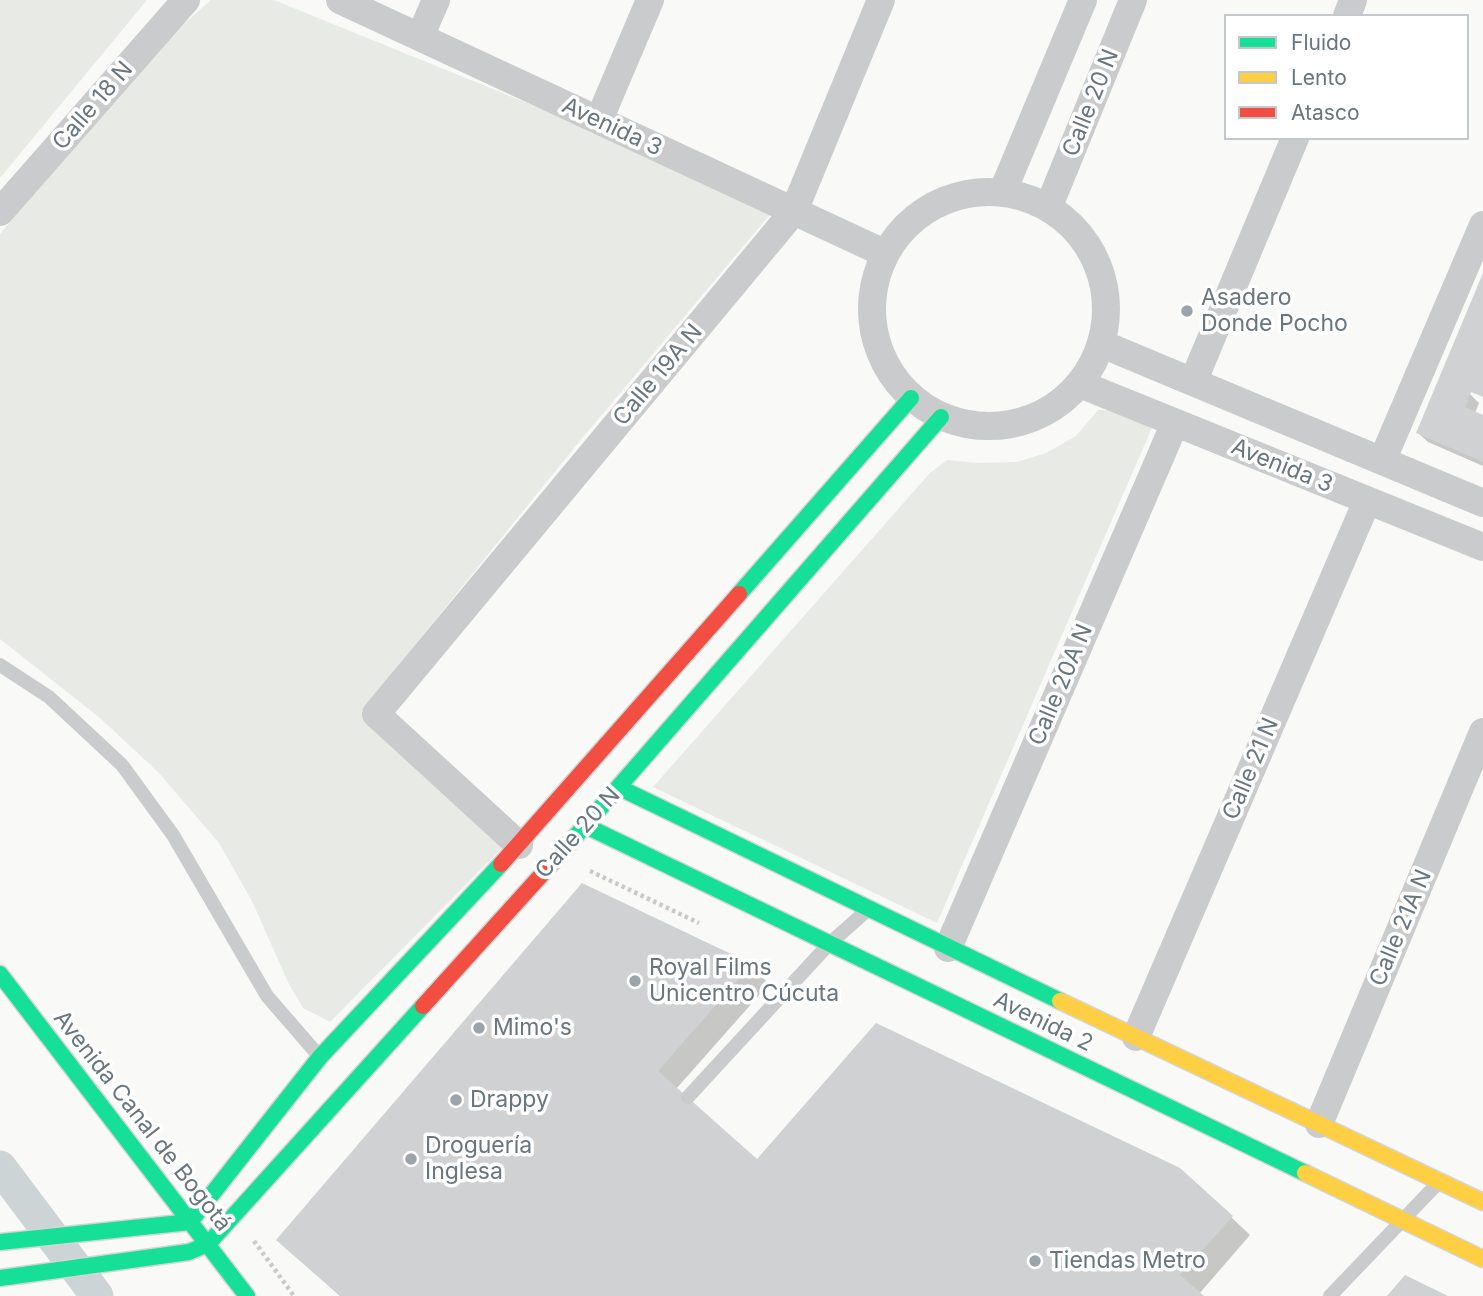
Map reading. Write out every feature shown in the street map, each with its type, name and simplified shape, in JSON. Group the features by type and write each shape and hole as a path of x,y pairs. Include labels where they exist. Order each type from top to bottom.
{"street":[{"name":"Calle 18 N","path":"0,212 186,0"},
{"name":"Avenida 3","path":"340,0 884,253"},
{"path":"421,37 436,0"},
{"path":"599,121 650,0"},
{"name":"Calle 19A N","path":"519,845 376,714 794,211 881,0"},
{"name":"Calle 20 N","path":"1003,191 1083,0"},
{"name":"Calle 20 N","path":"1049,206 1133,0"},
{"path":"1193,382 1294,140"},
{"path":"1003,191 1027,196 1049,206 1079,232 1099,265 1107,305 1102,344 1080,384 1051,410 1016,425 978,427 941,417 911,398 886,367 873,330 872,291 884,253 906,225 935,204 968,192 1003,191"},
{"path":"1382,461 1483,225"},
{"name":"Avenida 3","path":"1102,344 1483,503"},
{"name":"Avenida 3","path":"1080,384 1483,548"},
{"name":"Calle 20 N","path":"190,1222 320,1057 519,845 911,398"},
{"name":"Calle 20 N","path":"208,1244 620,788 941,417"},
{"name":"Calle 20A N","path":"947,947 1175,423"},
{"name":"Calle 21 N","path":"1136,1037 1367,501"},
{"name":"Calle 21A N","path":"1319,1124 1483,732"},
{"name":"Avenida 2","path":"620,788 1483,1202"},
{"name":"Avenida 2","path":"584,825 1483,1259"},
{"name":"Avenida Canal de Bogotá","path":"0,974 247,1296"},
{"path":"0,1241 190,1222"},
{"path":"0,1278 188,1252 208,1244"}],"lane":[{"path":"0,665 49,697 122,765 173,835 267,996 320,1057"},
{"path":"688,1097 829,944 868,909"},
{"path":"1330,1296 1440,1181"}],"shaded area":[{"path":"0,0 147,0 0,178"},
{"path":"211,0 274,0 778,205 574,448 361,712 507,843 330,1022 303,1008 288,982 252,901 219,843 159,773 100,718 0,639 0,234 150,54"},
{"path":"1098,410 1125,411 1154,423 937,923 653,787 930,473 947,460 1017,462 1046,453 1076,436"}],"building":[{"path":"1483,273 1483,397 1471,392 1465,407 1483,415 1483,462 1416,433"},
{"path":"582,883 752,964 658,1071 757,1159 876,1023 1180,1168 1233,1216 1180,1275 1204,1296 340,1296 276,1240"},
{"path":"1405,1275 1448,1296 1387,1296"}],"waterway":[{"path":"0,1167 97,1296"}],"traffic: fast":[{"path":"739,594 911,398"},
{"path":"554,861 941,417"},
{"path":"620,788 1060,1001"},
{"path":"584,825 1305,1173"},
{"path":"0,1242 190,1222 320,1057 501,864"},
{"path":"0,974 247,1296"},
{"path":"0,1278 189,1252 208,1244 423,1006"}],"traffic: slow":[{"path":"1060,1001 1483,1202"},
{"path":"1305,1173 1483,1259"}],"traffic: jam":[{"path":"501,864 739,594"},
{"path":"423,1006 554,861"}],"place":[{"name":"Asadero Donde Pocho","path":"1187,311"},
{"name":"Royal Films Unicentro Cúcuta","path":"635,981"},
{"name":"Mimo's","path":"479,1028"},
{"name":"Drappy","path":"456,1100"},
{"name":"Droguería Inglesa","path":"411,1159"},
{"name":"Tiendas Metro","path":"1035,1261"}]}
